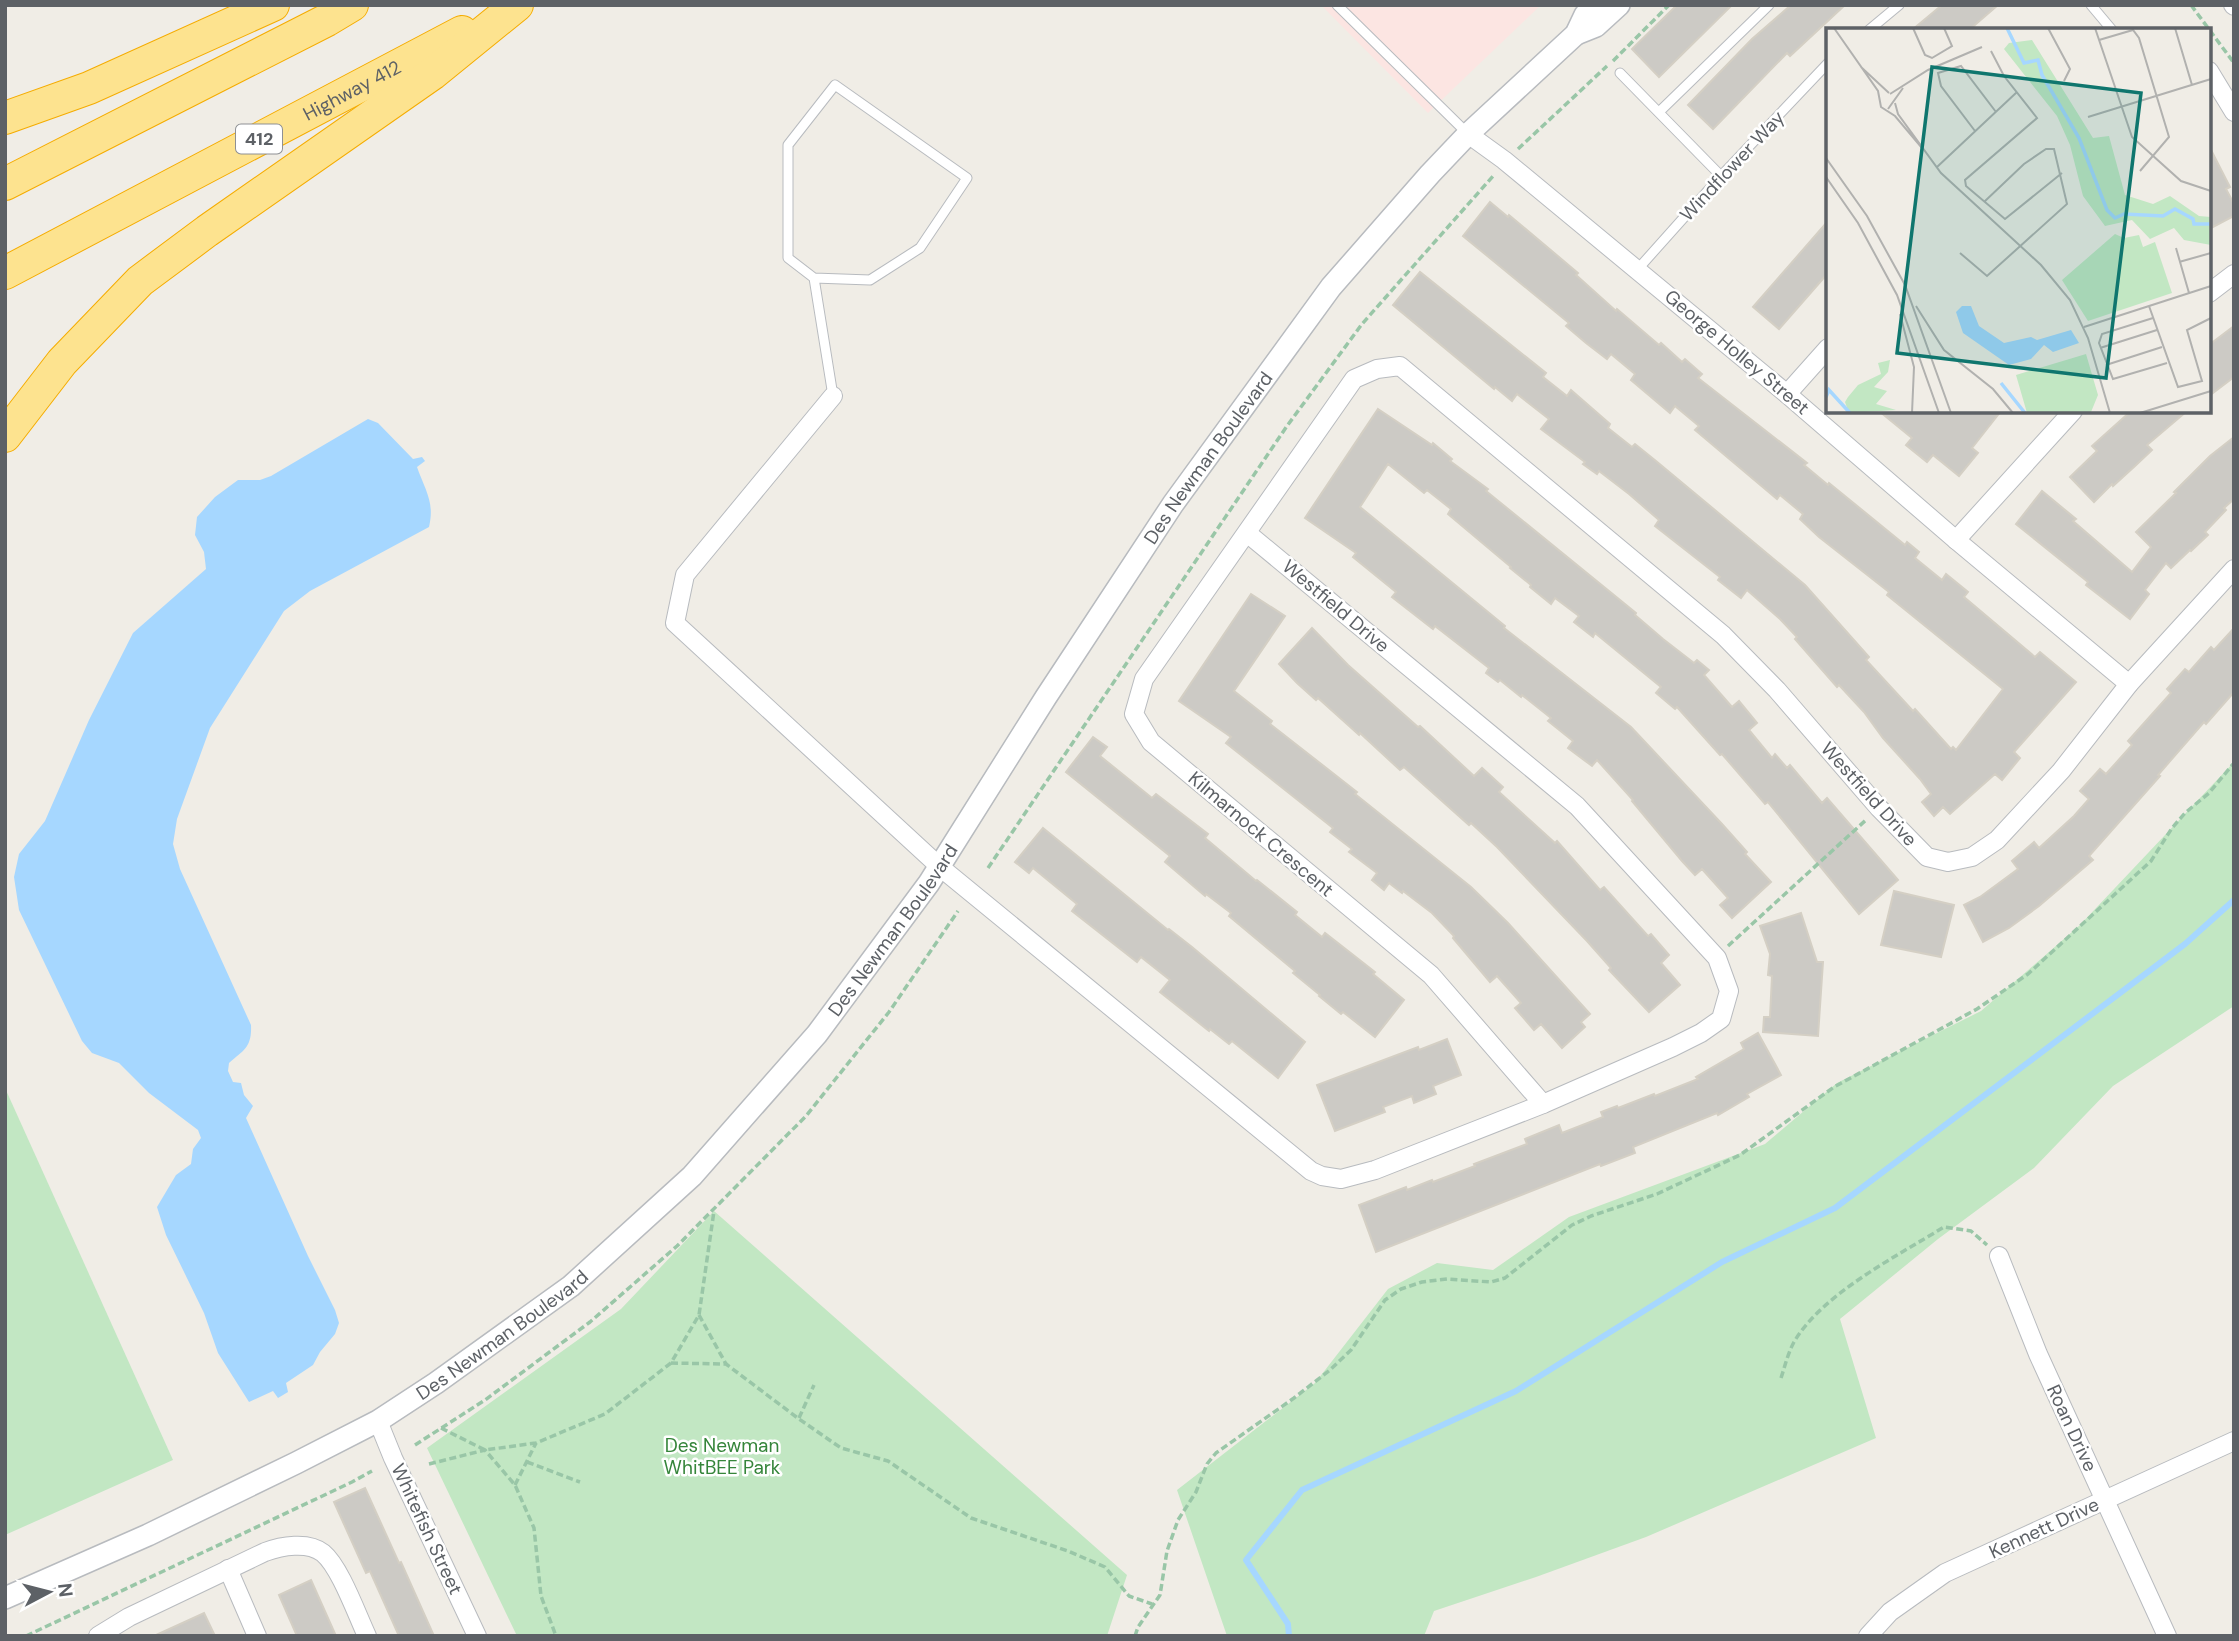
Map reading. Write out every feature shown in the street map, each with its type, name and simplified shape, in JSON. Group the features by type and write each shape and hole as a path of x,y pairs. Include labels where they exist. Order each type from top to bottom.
{"highway":[{"path":"5,118 89,88 274,5"},
{"path":"5,184 352,5"},
{"path":"5,436 62,362 140,281 432,74 514,5"},
{"name":"Highway 412","path":"5,273 514,5"}],"street":[{"name":"Des Newman Boulevard","path":"5,1598 148,1535 378,1421 436,1383 571,1286 692,1176 817,1034 940,867 1046,697 1173,504 1331,287 1468,134 1576,34 1585,15 1595,5"},
{"name":"Des Newman Boulevard","path":"1576,34 1597,26 1619,5"},
{"path":"2211,74 2234,112"},
{"name":"George Holley Street","path":"1468,134 1787,394 2129,684"},
{"path":"2211,291 2234,274"},
{"path":"1787,394 1826,350"},
{"name":"Westfield Drive","path":"833,396 685,575 676,623 940,867 1311,1171 1341,1179 1375,1170 1543,1104 1673,1047 1721,1019 1729,990 1717,958 1577,806 1247,533 1354,379 1377,369 1400,366 1723,635 1777,690 1879,808 1927,857 1948,862 1972,857 1997,840 2062,771 2129,684 2234,569"},
{"path":"1956,540 2071,413"},
{"name":"Kilmarnock Crescent","path":"1247,533 1144,679 1134,714 1151,742 1431,975 1543,1104"},
{"name":"Roan Drive","path":"1999,1256 2038,1354 2167,1636"},
{"name":"Whitefish Street","path":"378,1421 477,1636"},
{"name":"Kennett Drive","path":"1868,1636 1891,1612 1945,1573 2234,1441"},
{"path":"105,1634 129,1617 283,1545 322,1552 338,1573 367,1636"},
{"path":"228,1569 257,1636"}],"lane":[{"path":"1337,5 1468,134"},
{"path":"1659,113 1769,5"},
{"path":"1871,28 1899,5"},
{"path":"2091,5 2110,28"},
{"name":"Windflower Way","path":"1637,270 1826,65"},
{"path":"1620,73 1721,176"},
{"path":"814,278 870,281 920,248 967,178 835,86 788,145 788,258 814,278 833,396"}],"path":[{"path":"1528,141 1669,5"},
{"path":"2191,5 2208,28"},
{"path":"2211,32 2234,63"},
{"path":"988,867 1287,426 1362,324 1489,182"},
{"path":"1135,1636 1138,1627 1160,1595 1167,1551 1178,1520 1196,1492 1207,1464 1216,1453 1331,1370 1350,1350 1385,1300 1401,1289 1422,1282 1447,1279 1491,1282 1505,1278 1572,1225 1657,1194 1740,1155 1835,1087 1977,1009 2028,974 2151,861 2172,828 2209,793 2234,763"},
{"path":"1717,958 1879,808"},
{"path":"415,1445 485,1400 590,1322 695,1227 806,1116 889,1012 958,911"},
{"path":"429,1464 485,1450 536,1443 605,1414 671,1363 699,1315 715,1211"},
{"path":"1781,1378 1794,1342 1822,1307 1944,1227 1971,1231 1999,1256"},
{"path":"699,1315 726,1364 841,1448 888,1461 971,1518 1068,1551 1105,1567 1129,1596 1153,1604"},
{"path":"671,1363 726,1364"},
{"path":"799,1419 814,1385"},
{"path":"441,1428 485,1450 515,1485 534,1528 541,1596 556,1636"},
{"path":"515,1485 536,1443"},
{"path":"527,1462 580,1482"},
{"path":"26,1636 372,1471"}],"shaded area":[{"path":"1321,5 1541,5 1428,113"}],"green space":[{"path":"2234,762 2234,1006 2113,1086 2034,1168 1938,1239 1840,1319 1876,1438 1646,1537 1434,1611 1424,1636 1227,1636 1177,1490 1315,1383 1388,1289 1437,1263 1493,1270 1569,1217 1765,1144 1837,1083 1981,1011 2080,925"},
{"path":"5,1088 173,1460 5,1535"},
{"name":"Des Newman WhitBEE Park","path":"714,1211 1127,1575 1107,1636 517,1636 427,1448 621,1309"}],"water":[{"path":"368,419 378,423 413,459 422,457 425,461 417,467 430,503 429,527 310,591 284,611 210,728 177,819 173,844 180,869 251,1025 248,1043 229,1063 228,1071 233,1082 241,1083 244,1095 253,1106 246,1118 339,1323 335,1334 313,1365 286,1383 288,1392 278,1398 273,1391 249,1402 218,1353 204,1313 166,1235 157,1207 176,1175 191,1164 193,1149 201,1138 198,1130 149,1093 119,1063 92,1053 82,1041 19,910 14,877 19,854 45,821 89,720 133,633 206,569 204,552 195,535 197,517 215,497 238,480 260,480 271,476"}],"building":[{"path":"1677,5 1732,5 1659,77 1632,49"},
{"path":"1791,5 1845,5 1790,56 1787,53 1713,129 1688,105 1752,39"},
{"path":"1942,5 1998,5 1971,28 1914,28"},
{"path":"2211,150 2230,187 2226,189 2234,204 2234,216 2211,228"},
{"path":"1490,202 1578,273 1576,275 1616,311 1617,309 1682,362 1685,359 1702,374 1698,378 1807,463 1804,465 1828,485 1829,483 1905,545 1907,542 1919,552 1915,558 1942,580 1946,574 1968,592 1964,597 2035,657 2040,652 2076,682 2014,752 2020,758 2002,780 1995,774 1950,814 1943,807 1934,816 1922,802 1931,794 1920,779 1780,619 1747,590 1741,598 1718,580 1720,577 1655,526 1659,520 1629,494 1599,471 1597,474 1583,464 1585,462 1541,429 1549,419 1517,394 1512,401 1495,387 1494,389 1393,305 1420,272 1546,373 1543,377 1567,396 1571,390 1610,424 1608,428 1632,447 1635,444 1805,585 1869,657 1866,660 1951,749 1953,747 1956,750 2003,689 1887,595 1889,592 1819,537 1800,519 1803,514 1780,495 1777,499 1695,430 1699,426 1675,406 1670,413 1631,380 1635,374 1611,354 1607,359 1586,343 1566,326 1569,323 1463,236"},
{"path":"1826,223 1826,275 1779,329 1753,307"},
{"path":"2234,326 2234,377 2211,394 2211,343"},
{"path":"1378,409 1432,445 1433,443 1452,459 1450,461 1488,489 1486,491 1636,613 1635,615 1663,639 1694,663 1697,660 1709,670 1704,675 1732,707 1739,701 1757,723 1749,730 1772,758 1775,754 1787,768 1790,765 1822,803 1827,798 1898,880 1859,914 1768,802 1765,804 1677,707 1675,709 1656,693 1661,687 1595,633 1593,637 1574,622 1579,616 1555,598 1551,604 1530,587 1531,585 1511,567 1448,514 1451,509 1427,490 1424,493 1388,464 1360,507 1505,626 1504,628 1631,727 1722,824 1771,882 1732,918 1720,905 1728,898 1702,869 1695,875 1597,760 1592,766 1568,748 1573,741 1548,721 1551,718 1522,695 1521,697 1500,680 1498,682 1486,673 1489,668 1392,597 1396,592 1353,557 1356,553 1305,518"},
{"path":"1881,413 1999,413 1972,448 1978,453 1959,476 1933,455 1927,462 1906,445 1912,438"},
{"path":"2129,413 2185,413 2147,445 2152,450 2094,502 2070,477 2097,451 2092,446"},
{"path":"2234,437 2234,499 2205,532 2208,535 2191,551 2171,568 2166,563 2145,590 2149,594 2130,619 2016,524 2042,491 2132,572 2151,547 2136,532 2210,456"},
{"path":"1251,594 1285,616 1234,691 1272,721 1270,724 1471,887 1508,923 1590,1014 1581,1022 1585,1027 1562,1048 1541,1024 1534,1030 1515,1008 1521,1003 1497,976 1490,982 1432,913 1389,883 1384,890 1372,880 1377,873 1349,852 1352,849 1330,832 1333,828 1226,743 1231,737 1179,701"},
{"path":"1312,628 1348,665 1474,776 1482,768 1503,787 1499,792 1555,843 1557,841 1600,890 1604,887 1648,936 1651,934 1669,955 1661,963 1680,985 1649,1012 1609,970 1611,968 1587,941 1497,847 1404,767 1400,770 1360,733 1359,735 1297,683 1279,664"},
{"path":"2234,628 2234,692 2206,724 2204,722 2089,856 2093,860 2039,906 2009,928 1983,942 1964,905 1980,897 2018,869 2012,861 2034,842 2039,848 2074,816 2089,799 2080,791 2100,769 2106,774 2132,745 2128,741 2171,693 2167,689 2185,669 2189,672 2211,647 2214,650"},
{"path":"1093,737 1107,747 1100,756 1152,798 1156,794 1208,834 1205,838 1297,912 1295,915 1322,937 1325,933 1352,954 1404,1000 1375,1037 1319,996 1293,973 1295,971 1229,916 1231,913 1206,894 1205,896 1165,862 1170,856 1066,772"},
{"path":"1043,828 1305,1042 1278,1078 1232,1041 1229,1044 1210,1029 1209,1031 1160,992 1170,980 1141,957 1137,962 1072,911 1077,904 1033,868 1029,873 1015,862"},
{"path":"1894,891 1954,905 1941,957 1881,945"},
{"path":"1801,913 1817,962 1823,962 1818,1036 1763,1032 1764,1017 1770,1017 1772,976 1768,975 1770,954 1760,926"},
{"path":"1758,1033 1781,1075 1747,1094 1749,1097 1718,1115 1717,1113 1633,1147 1635,1153 1601,1166 1600,1164 1376,1252 1359,1205 1475,1166 1474,1164 1527,1144 1525,1139 1559,1125 1562,1133 1603,1117 1601,1112 1654,1094 1655,1096 1698,1079 1696,1077 1744,1049 1741,1043"},
{"path":"1447,1039 1461,1075 1433,1086 1436,1094 1414,1103 1412,1096 1383,1107 1385,1112 1335,1131 1317,1085 1418,1047 1419,1050"},
{"path":"365,1488 434,1636 399,1636 370,1571 366,1573 334,1502"},
{"path":"311,1580 336,1636 297,1636 279,1595"},
{"path":"204,1613 215,1636 154,1636"}],"waterway":[{"path":"1289,1636 1288,1624 1246,1560 1302,1490 1516,1391 1722,1262 1835,1208 2185,944 2234,900"}]}
